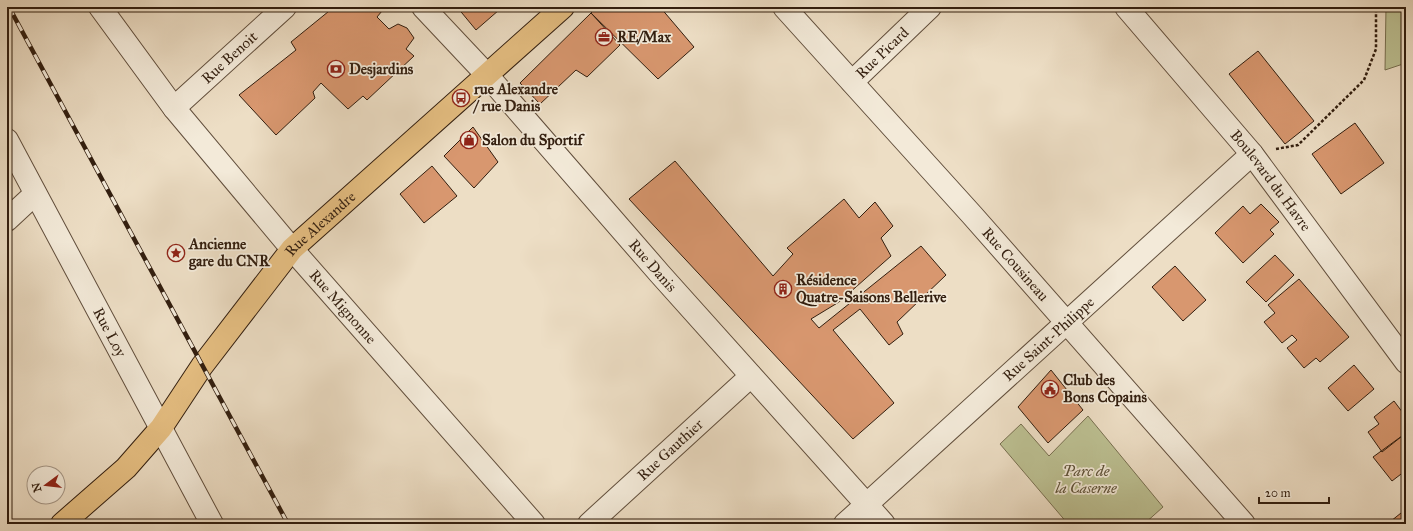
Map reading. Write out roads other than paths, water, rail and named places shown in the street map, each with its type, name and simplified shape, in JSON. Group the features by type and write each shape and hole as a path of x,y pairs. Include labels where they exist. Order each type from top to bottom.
{"main road":[{"name":"Rue Alexandre","path":"62,524 126,468 161,428 202,366 292,249 563,7"}],"street":[{"name":"Rue Mignonne","path":"100,7 174,108 292,249 534,524"},
{"name":"Rue Benoit","path":"174,108 285,7"},
{"name":"Rue Danis","path":"423,7 487,75 660,274 884,524"},
{"name":"Rue Cousineau","path":"784,7 972,215 1244,524"},
{"name":"Rue Picard","path":"852,82 930,7"},
{"name":"Boulevard du Havre","path":"1126,7 1252,154 1406,362"},
{"name":"Rue Loy","path":"7,140 212,524"},
{"name":"Rue Saint-Philippe","path":"845,524 1252,154"},
{"path":"7,220 36,194"},
{"name":"Rue Gauthier","path":"589,524 751,376"}],"railway":[{"path":"9,7 288,524"}],"place":[{"name":"RE/Max","path":"604,37"},
{"name":"Desjardins","path":"336,69"},
{"name":"rue Alexandre / rue Danis","path":"461,98"},
{"name":"Salon du Sportif","path":"469,140"},
{"name":"Ancienne gare du CNR","path":"176,253"},
{"name":"Résidence Quatre-Saisons Bellerive","path":"783,289"},
{"name":"Club des Bons Copains","path":"1050,389"}],"park label":[{"name":"Parc de la Caserne","path":"1086,480"}]}
